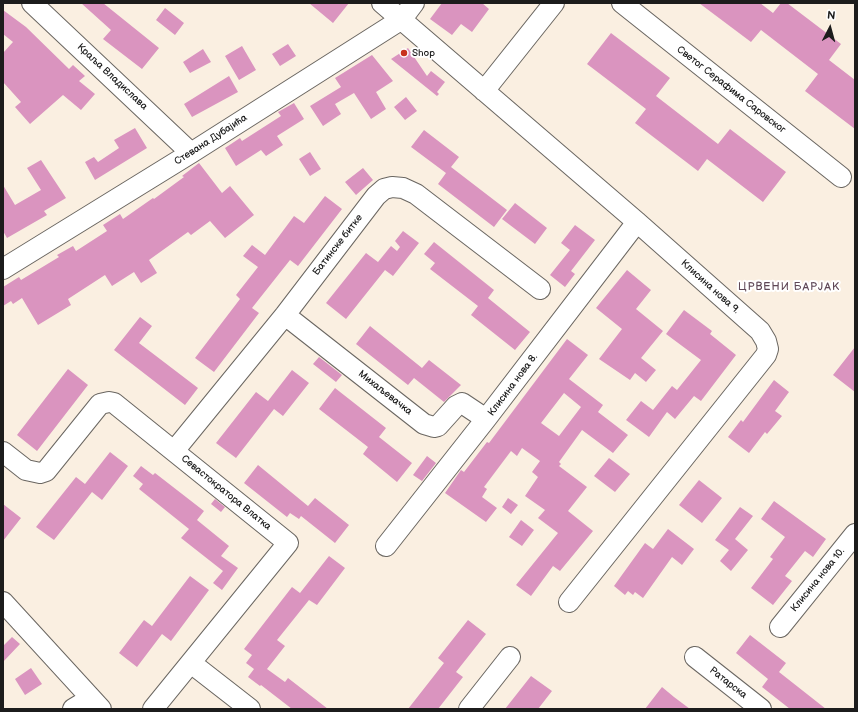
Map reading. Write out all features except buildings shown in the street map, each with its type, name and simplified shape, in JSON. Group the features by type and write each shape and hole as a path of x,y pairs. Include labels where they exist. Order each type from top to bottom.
{"street":[{"name":"Краља Владислава","path":"32,3 191,153"},
{"name":"Клисина нова 9.","path":"382,3 637,222 764,336 768,349 766,355 569,602"},
{"name":"Стевана Дубајића","path":"3,269 191,153 402,19 414,3"},
{"path":"484,91 554,3"},
{"name":"Светог Серафима Саровског","path":"622,3 841,177"},
{"name":"Батинске битке","path":"174,452 285,315 376,196 384,189 392,186 403,188 416,194 540,289"},
{"name":"Клисина нова 8.","path":"386,546 486,419 637,222"},
{"name":"Михаљевачка","path":"285,315 424,424 434,427 438,426 456,406 462,402 486,419"},
{"name":"Севастократора Влатка","path":"3,452 26,470 40,473 46,471 100,404 109,402 114,403 288,543 153,709"},
{"name":"Клисина нова 10.","path":"780,627 855,534"},
{"path":"3,602 96,704"},
{"path":"469,709 510,657"},
{"name":"Ратарска","path":"695,657 761,709"},
{"path":"191,663 250,709"},
{"path":"73,709 96,704"}],"place":[{"name":"Shop","path":"404,53"}],"district":[{"name":"ЦРВЕНИ БАРЈАК","path":"789,287"}]}
